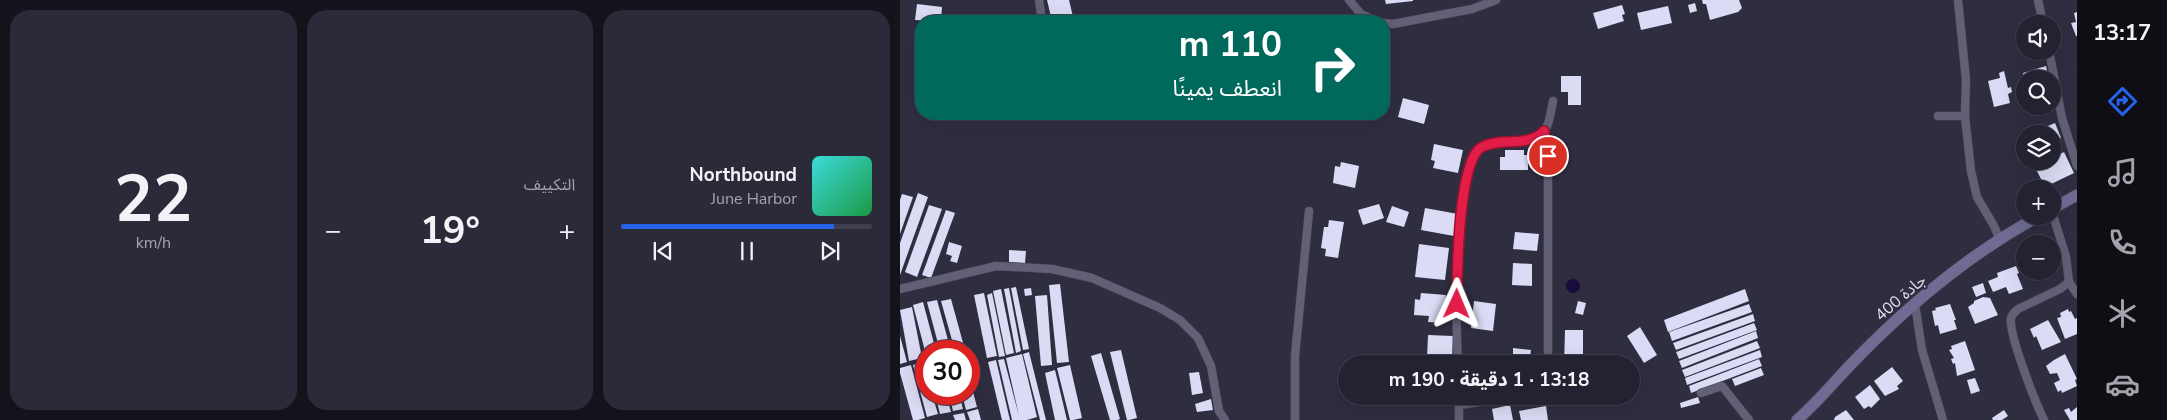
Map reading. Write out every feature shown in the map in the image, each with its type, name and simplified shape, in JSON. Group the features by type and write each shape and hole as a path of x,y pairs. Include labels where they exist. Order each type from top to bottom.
{"main road":[{"path":"2061,205 2077,195"},
{"name":"جادة 400","path":"1797,420 1859,356 1915,304 1952,274 2024,225"}],"street":[{"path":"1039,0 1041,15"},
{"path":"1349,0 1363,15"},
{"path":"1390,24 1472,9 1496,0"},
{"path":"1958,0 1966,80 1965,116 1970,171 1974,188 2000,240"},
{"path":"2038,0 2041,15"},
{"path":"2051,60 2062,118 2077,166"},
{"path":"1548,355 1548,156 1544,131 1553,101"},
{"path":"1938,116 1965,116"},
{"path":"1458,355 1458,249 1461,214 1470,161 1473,154 1483,146 1527,140 1538,136 1544,131"},
{"path":"1295,420 1295,356 1309,210"},
{"path":"2056,225 2066,257 2069,282 2077,294"},
{"path":"900,289 996,266 1052,269 1092,278 1160,308 1180,320 1198,338 1214,375 1219,411 1225,420"},
{"path":"2044,420 2014,338 2011,317 2018,309 2060,289 2069,282"},
{"path":"1915,304 1922,350 1943,420"},
{"path":"1701,393 1722,386 1749,420"},
{"path":"1459,420 1460,405"}],"shaded area":[{"path":"1570,279 1576,279 1580,286 1576,293 1570,293 1566,289 1566,283"}],"building":[{"path":"1047,0 1069,0 1073,15 1051,15"},
{"path":"1385,0 1413,0 1413,1 1386,4"},
{"path":"1702,0 1739,0 1742,8 1738,12 1710,20 1706,4 1703,4"},
{"path":"1695,3 1697,11 1690,13 1688,5"},
{"path":"917,4 942,7 941,15 916,15"},
{"path":"1622,5 1625,14 1622,15 1624,21 1598,29 1593,13"},
{"path":"1668,6 1672,23 1641,30 1637,13"},
{"path":"2077,12 2076,36 2071,23 2076,22 2074,13"},
{"path":"2046,66 2047,70 2033,70"},
{"path":"2004,71 2008,88 2011,87 2012,92 2008,94 2010,103 1994,107 1988,81 2000,78 1999,73"},
{"path":"1561,76 1581,76 1581,105 1568,105 1568,92 1561,92"},
{"path":"1403,98 1429,105 1424,124 1398,117"},
{"path":"1434,144 1463,150 1458,173 1433,168 1435,161 1431,160"},
{"path":"1505,150 1524,150 1524,155 1528,155 1528,170 1500,170 1500,157 1505,157"},
{"path":"2064,152 2074,173 2060,180 2042,180 2036,170 2061,170 2061,154"},
{"path":"1341,162 1359,166 1355,188 1333,183 1335,166 1340,167"},
{"path":"918,193 928,197 900,275 900,243"},
{"path":"902,194 913,197 900,234 900,200"},
{"path":"1379,204 1384,218 1363,225 1358,210"},
{"path":"929,205 942,209 917,277 905,272"},
{"path":"1392,206 1409,212 1404,227 1386,222"},
{"path":"1425,208 1458,214 1454,236 1421,230"},
{"path":"946,210 955,213 931,278 922,275"},
{"path":"1329,220 1344,222 1338,258 1325,256 1326,249 1321,248 1324,227 1328,227"},
{"path":"1515,232 1539,234 1537,251 1513,249"},
{"path":"949,242 962,246 957,263 950,261 952,256 946,254"},
{"path":"1419,244 1449,248 1445,280 1415,277"},
{"path":"1009,250 1026,251 1025,263 1009,262"},
{"path":"1513,263 1532,264 1532,286 1512,285"},
{"path":"2016,266 2016,280 2019,280 2023,289 2009,294 2006,287 1993,292 1988,281 1998,277 1997,273"},
{"path":"1983,283 1986,293 1976,297 1972,287"},
{"path":"1060,284 1069,362 1057,363 1049,285"},
{"path":"1016,287 1029,349 1023,350 1011,288"},
{"path":"1009,288 1021,351 1016,353 1004,289"},
{"path":"1031,288 1032,295 1025,296 1024,289"},
{"path":"1001,289 1014,353 1006,355 993,291"},
{"path":"1745,289 1749,301 1668,332 1664,320"},
{"path":"984,293 997,356 987,358 974,295"},
{"path":"992,293 1005,356 999,357 987,295"},
{"path":"1421,293 1446,295 1444,323 1428,322 1429,316 1414,315 1415,299 1420,300"},
{"path":"1047,295 1052,365 1041,366 1035,296"},
{"path":"1983,297 1990,298 1998,315 1975,324 1968,307 1974,301"},
{"path":"951,299 962,340 952,340 941,301"},
{"path":"937,300 948,340 937,340 927,302"},
{"path":"1474,301 1496,304 1493,331 1471,328"},
{"path":"1578,301 1586,303 1583,315 1575,313"},
{"path":"923,302 933,340 922,340 913,305"},
{"path":"1749,304 1752,312 1672,341 1669,332"},
{"path":"1950,304 1957,329 1940,334 1938,325 1935,326 1932,311 1936,310 1935,308"},
{"path":"912,307 918,340 915,340 915,360 909,361 900,310"},
{"path":"2068,309 2075,319 2077,318 2077,334 2065,339 2057,318 2061,317 2060,313"},
{"path":"1753,314 1755,321 1676,350 1673,343"},
{"path":"2048,320 2061,342 2042,350 2036,336 2034,338 2030,329"},
{"path":"1754,323 1757,330 1679,359 1676,352"},
{"path":"1640,327 1657,355 1644,363 1627,336"},
{"path":"1565,330 1583,330 1583,355 1564,355"},
{"path":"1756,331 1758,338 1682,368 1679,361"},
{"path":"1428,335 1453,336 1452,355 1427,355"},
{"path":"900,336 907,362 900,364"},
{"path":"1757,341 1760,348 1685,377 1682,370"},
{"path":"1965,341 1975,370 1957,376 1955,363 1953,364 1951,359 1954,358 1949,350 1952,349 1951,346"},
{"path":"1513,348 1531,350 1530,355 1510,355 1513,354"},
{"path":"1121,350 1137,418 1129,420 1127,420 1110,352"},
{"path":"1760,350 1762,357 1687,385 1685,378"},
{"path":"1029,352 1046,420 1040,420 1023,354"},
{"path":"1101,353 1120,419 1117,420 1110,420 1091,356"},
{"path":"1022,354 1037,417 1027,420 1012,420 998,360 1004,359 1019,416 1006,358"},
{"path":"2065,354 2077,379 2075,380 2077,386 2062,393 2061,390 2058,392 2054,383 2060,380 2057,373 2050,374 2046,366"},
{"path":"1759,359 1762,366 1691,393 1689,386"},
{"path":"996,360 1010,420 1002,420 988,362"},
{"path":"911,365 915,380 915,405 922,405 925,418 913,420 900,368"},
{"path":"1070,365 1082,418 1073,420 1070,420 1057,368"},
{"path":"1892,367 1903,381 1897,386 1899,389 1885,396 1874,381"},
{"path":"1761,368 1764,375 1735,386 1732,379"},
{"path":"1055,370 1067,420 1055,420 1045,373"},
{"path":"1199,372 1203,393 1192,395 1189,373"},
{"path":"1975,378 1980,391 1971,394 1967,380"},
{"path":"1870,385 1880,399 1871,408 1869,406 1864,409 1855,397"},
{"path":"1698,397 1700,403 1681,408 1680,403"},
{"path":"1211,399 1213,410 1197,412 1195,404"},
{"path":"924,405 935,405 938,414 927,417"},
{"path":"938,405 949,405 951,412 940,414"},
{"path":"952,405 962,405 963,409 953,411"},
{"path":"965,405 976,405 977,407 966,410"},
{"path":"1510,405 1513,420 1494,420 1492,409"},
{"path":"1546,406 1548,420 1521,420 1519,411"},
{"path":"2077,407 2077,420 2070,420 2064,410 2069,408 2071,412"},
{"path":"978,409 981,420 970,420 967,412"},
{"path":"1846,410 1854,420 1834,420 1835,417"},
{"path":"2004,410 2008,416 2002,420 1993,420 1992,418"},
{"path":"964,413 966,420 955,420 953,415"}],"route":[{"path":"1457,304 1461,214 1470,161 1473,154 1483,146 1527,140 1538,136 1544,131 1548,156"}]}
